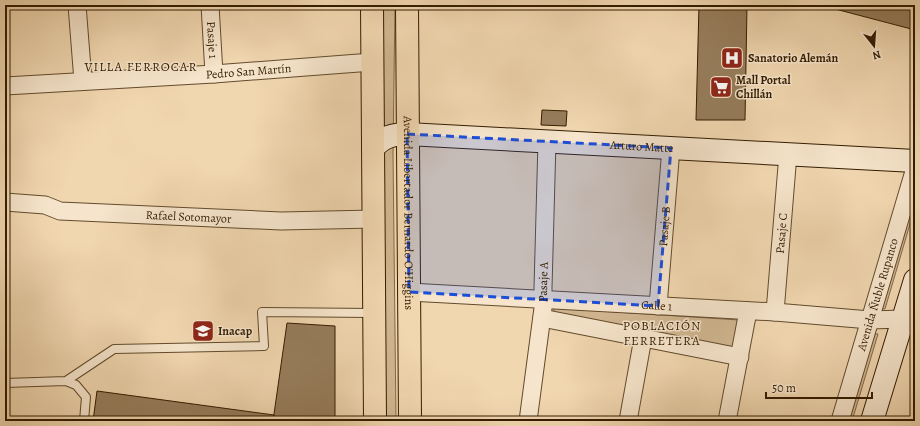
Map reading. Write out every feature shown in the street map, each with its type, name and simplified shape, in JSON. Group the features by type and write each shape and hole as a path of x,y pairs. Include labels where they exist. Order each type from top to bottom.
{"main road":[{"path":"372,5 375,421"},
{"name":"Avenida Libertador Bernardo O'Higgins","path":"407,5 410,421"},
{"path":"373,197 383,190 389,189 395,189 408,196"}],"street":[{"path":"77,5 83,81"},
{"name":"Pasaje 1","path":"210,5 214,74"},
{"name":"Pedro San Martín","path":"5,86 214,74 372,62"},
{"name":"Arturo Matte","path":"373,148 387,137 407,134 915,161"},
{"name":"Pasaje A","path":"528,421 542,318 547,141"},
{"name":"Pasaje B","path":"658,306 670,148"},
{"name":"Pasaje C","path":"774,312 788,154"},
{"name":"Avenida Ñuble Rupanco","path":"840,421 915,168"},
{"name":"Rafael Sotomayor","path":"5,202 45,205 60,211 281,221 374,219"},
{"path":"872,421 915,280"},
{"name":"Calle 1","path":"409,292 774,312 870,320 903,319"},
{"path":"728,421 748,311"},
{"path":"542,318 740,357"},
{"path":"628,421 642,338"}],"lane":[{"path":"66,381 114,349 264,346 262,312 374,313"},
{"path":"5,383 66,381 76,385 86,397 84,421"}],"highlighted area":[{"path":"407,134 671,148 658,306 409,292"}],"shaded area":[{"path":"380,5 395,5 393,154 396,421 381,421"},
{"path":"915,185 915,207 885,309 872,308"},
{"path":"554,308 739,320 734,351 553,317"},
{"path":"865,333 878,334 852,421 839,421"}],"building":[{"name":"Mall Portal Chillán","path":"699,5 747,5 745,120 696,120"},
{"path":"820,5 915,5 915,30"},
{"path":"542,110 567,111 566,126 541,125"},
{"path":"287,323 335,326 335,421 273,421"},
{"path":"97,391 274,415 273,421 93,421"}],"place":[{"name":"Sanatorio Alemán","path":"732,58"},
{"name":"Mall Portal Chillán","path":"721,87"},
{"name":"Inacap","path":"203,331"}],"district":[{"name":"VILLA FERROCAR","path":"141,66"},
{"name":"POBLACIÓN FERRETERA","path":"662,332"}]}
